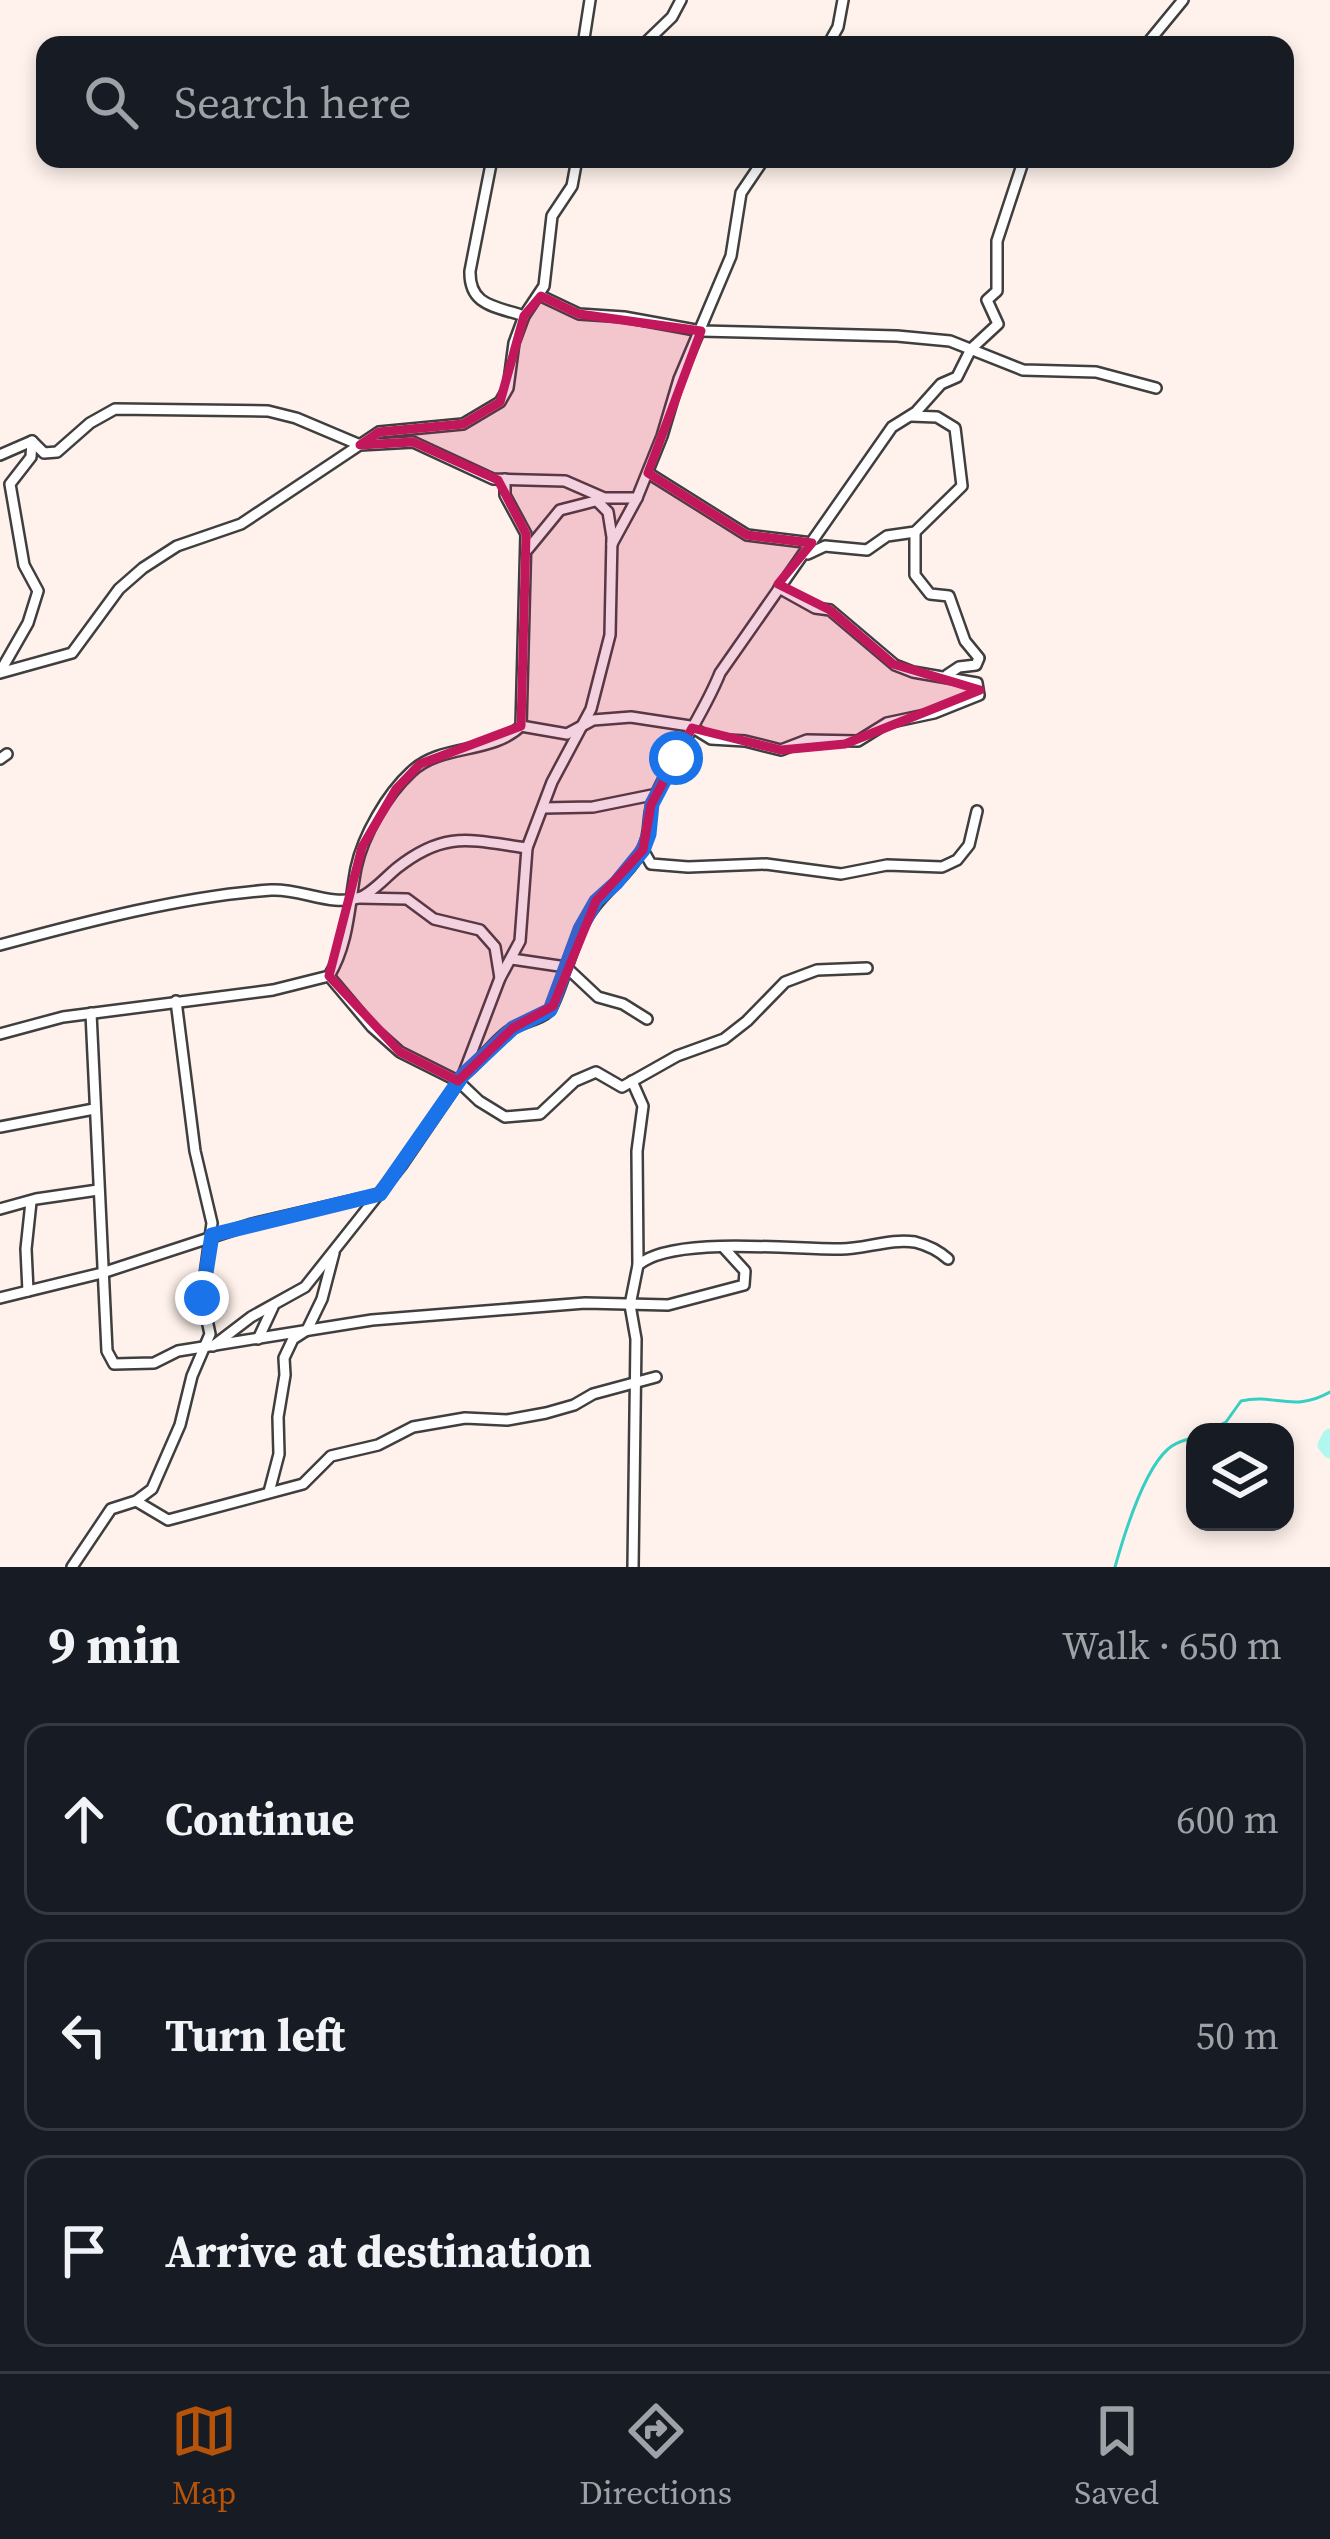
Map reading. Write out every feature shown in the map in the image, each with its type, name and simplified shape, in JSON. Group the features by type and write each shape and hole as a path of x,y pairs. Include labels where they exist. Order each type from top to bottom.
{"street":[{"path":"584,36 590,0"},
{"path":"652,36 681,0"},
{"path":"833,36 843,0"},
{"path":"1154,36 1184,0"},
{"path":"490,168 470,289 476,298 524,316"},
{"path":"0,673 72,653 119,589 143,568 177,546 241,524 379,432 464,424 500,402 508,388 514,343 524,316 541,296 552,216 572,186 576,168"},
{"path":"612,544 648,473 679,379 731,256 739,198 758,168"},
{"path":"72,1567 111,1510 136,1502 152,1489 180,1425 192,1376 209,1346 305,1287 380,1194 461,1078 513,1028 550,1010 596,901 643,850 657,794 720,673 892,428 940,384 957,377 974,348 999,322 987,300 997,291 998,241 1021,168"},
{"path":"541,296 579,314 701,331 897,336 974,348 1023,370 1096,372 1156,388"},
{"path":"32,441 44,453 57,452 115,410 153,407 283,413 361,445 412,442 485,476 569,481 600,500 608,512 612,544 610,635 591,709 552,782 527,848 522,930 461,1078"},
{"path":"806,556 825,546 868,550 887,536 915,532 962,482 955,428 937,416 910,416"},
{"path":"0,454 32,441"},
{"path":"0,673 28,623 38,592 24,565 10,484 31,457 32,441"},
{"path":"648,473 747,536 812,543"},
{"path":"329,976 356,898 362,848 409,774 420,764 455,751 510,737 521,726 526,534 505,495 506,479"},
{"path":"527,551 560,510 600,500 637,498"},
{"path":"915,532 915,575 930,594 949,595 965,641 979,658 976,665 959,667 947,675"},
{"path":"521,726 556,734 593,720 631,717 690,726 711,739 782,750 807,740 858,741 887,723 934,713 979,695 977,682 895,665 830,610 815,608 778,588"},
{"path":"552,782 568,807"},
{"path":"543,808 593,807 657,794"},
{"path":"643,850 650,864 688,868 766,864 842,874 887,865 931,868 957,860 973,835 977,811"},
{"path":"356,898 428,845 465,840 527,848"},
{"path":"0,945 104,920 269,890 327,901 407,899 434,920 480,930 495,947 500,978"},
{"path":"512,959 566,967 598,997 623,1004 647,1019"},
{"path":"329,976 400,1052 461,1078 494,1113 513,1119 540,1114 575,1081 596,1072 622,1087 676,1056 724,1039 784,982 817,970 867,968"},
{"path":"0,1034 63,1017 273,990 329,976"},
{"path":"176,1001 195,1151 212,1235 202,1298 209,1320 209,1346"},
{"path":"91,1013 107,1351 114,1364 154,1363 178,1351 372,1320 585,1303 671,1305 741,1286 746,1271 724,1248"},
{"path":"632,1081 644,1106 637,1151 638,1265 630,1305 636,1339 633,1567"},
{"path":"0,1127 94,1109"},
{"path":"0,1209 98,1190"},
{"path":"0,1298 102,1273 212,1235 380,1194"},
{"path":"28,1291 31,1202"},
{"path":"638,1265 656,1255 724,1248 843,1249 912,1241 948,1259"},
{"path":"269,1492 279,1454 284,1358 293,1339 307,1330 332,1270 334,1253"},
{"path":"258,1339 273,1307"},
{"path":"136,1502 168,1520 304,1484 332,1456 378,1445 413,1427 546,1413 656,1377"}],"highlighted area":[{"path":"541,296 579,314 701,331 648,473 747,535 812,543 778,584 830,610 893,664 980,690 845,744 781,750 692,728 651,805 643,850 596,901 553,1006 513,1028 458,1081 400,1052 329,976 362,847 396,789 420,764 521,726 526,534 498,480 413,442 360,445 379,432 463,424 500,402 524,316"}],"waterway":[{"path":"1224,1423 1241,1401 1305,1401 1330,1392"},
{"path":"1330,1436 1325,1445 1330,1451"},
{"path":"1115,1567 1150,1472 1171,1447 1186,1440"}],"route":[{"path":"202,1298 212,1235 380,1194 463,1075 513,1028 550,1010 580,929 596,901 643,850 652,804 676,758"}]}
